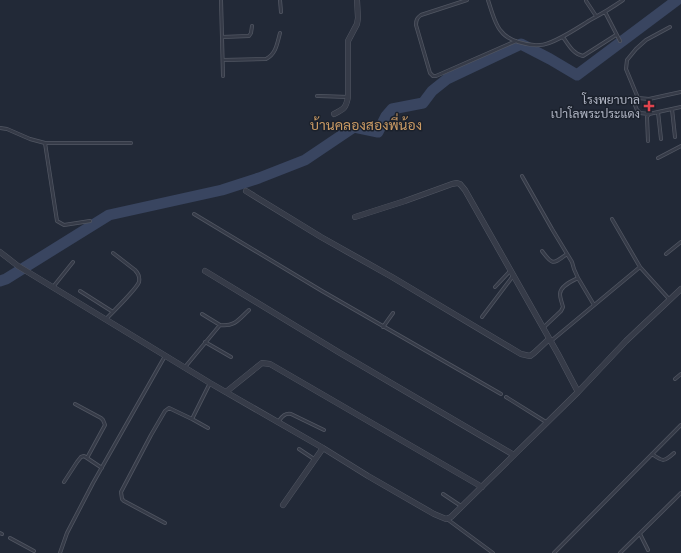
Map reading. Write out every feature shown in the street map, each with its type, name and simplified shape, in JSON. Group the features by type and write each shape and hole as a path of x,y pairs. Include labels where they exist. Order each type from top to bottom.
{"street":[{"path":"334,114 341,111 345,107 348,97 348,41 357,24 357,0"},
{"path":"355,217 457,183 463,186 578,392"},
{"path":"246,191 321,237 392,277 521,354 530,356 550,340"},
{"path":"0,252 18,266 210,383 368,476 434,514 446,519 451,517 482,487 626,342 681,289"},
{"path":"205,271 340,353 514,455"},
{"path":"226,392 262,364 270,364 482,487"},
{"path":"283,505 322,448"}],"lane":[{"path":"221,0 224,76"},
{"path":"280,0 281,12"},
{"path":"467,0 421,15 416,20 416,25 432,76 436,76 516,41"},
{"path":"488,0 500,31 516,41 525,44 541,45 563,37 624,0"},
{"path":"586,1 596,16"},
{"path":"605,12 620,41"},
{"path":"222,37 249,36 252,34 252,26"},
{"path":"638,98 626,69 627,60 646,40 670,27"},
{"path":"224,60 266,59 276,50 280,34"},
{"path":"563,37 575,53 583,56 616,35"},
{"path":"638,98 649,99 681,92"},
{"path":"317,96 348,97"},
{"path":"638,98 635,105 640,113 649,114 681,107"},
{"path":"672,109 675,137"},
{"path":"658,112 661,139"},
{"path":"648,141 647,117 649,114"},
{"path":"0,128 45,143 131,143"},
{"path":"45,143 57,221 64,224 90,221"},
{"path":"658,158 681,146"},
{"path":"522,176 572,262 578,278 594,305"},
{"path":"194,214 260,255 501,394"},
{"path":"612,218 640,267 669,300"},
{"path":"666,254 681,242"},
{"path":"542,252 550,262 556,262 567,254"},
{"path":"106,319 139,282 138,273 113,253"},
{"path":"52,287 73,262"},
{"path":"550,340 640,267"},
{"path":"495,287 512,273"},
{"path":"482,317 512,273"},
{"path":"543,328 561,311 563,307 560,291 568,283 578,278"},
{"path":"80,291 113,312"},
{"path":"202,314 220,326 236,323 248,310"},
{"path":"383,326 393,313"},
{"path":"185,367 220,326"},
{"path":"205,342 231,357"},
{"path":"60,553 67,533 165,355"},
{"path":"675,379 681,374"},
{"path":"192,419 210,383"},
{"path":"506,397 547,422"},
{"path":"75,404 101,418 105,425 87,458"},
{"path":"165,523 124,501 122,499 121,492 151,435 165,411 169,408 208,428"},
{"path":"278,422 288,413 324,430"},
{"path":"554,553 681,425"},
{"path":"299,449 314,460"},
{"path":"652,454 660,460 667,460 674,454"},
{"path":"64,482 79,459 84,456 102,468"},
{"path":"620,553 681,493"},
{"path":"443,494 461,507"},
{"path":"446,519 493,553"},
{"path":"640,534 648,550"},
{"path":"10,538 34,551"}],"waterway":[{"path":"0,281 6,279 109,215 222,190 259,178 305,160 354,127 378,132 386,116 392,109 423,103 432,91 447,79 521,44 577,75 677,0"}],"place":[{"name":"โรงพยาบาล เปาโลพระประแดง","path":"649,106"}],"district":[{"name":"บ้านคลองสองพี่น้อง","path":"366,125"}]}
